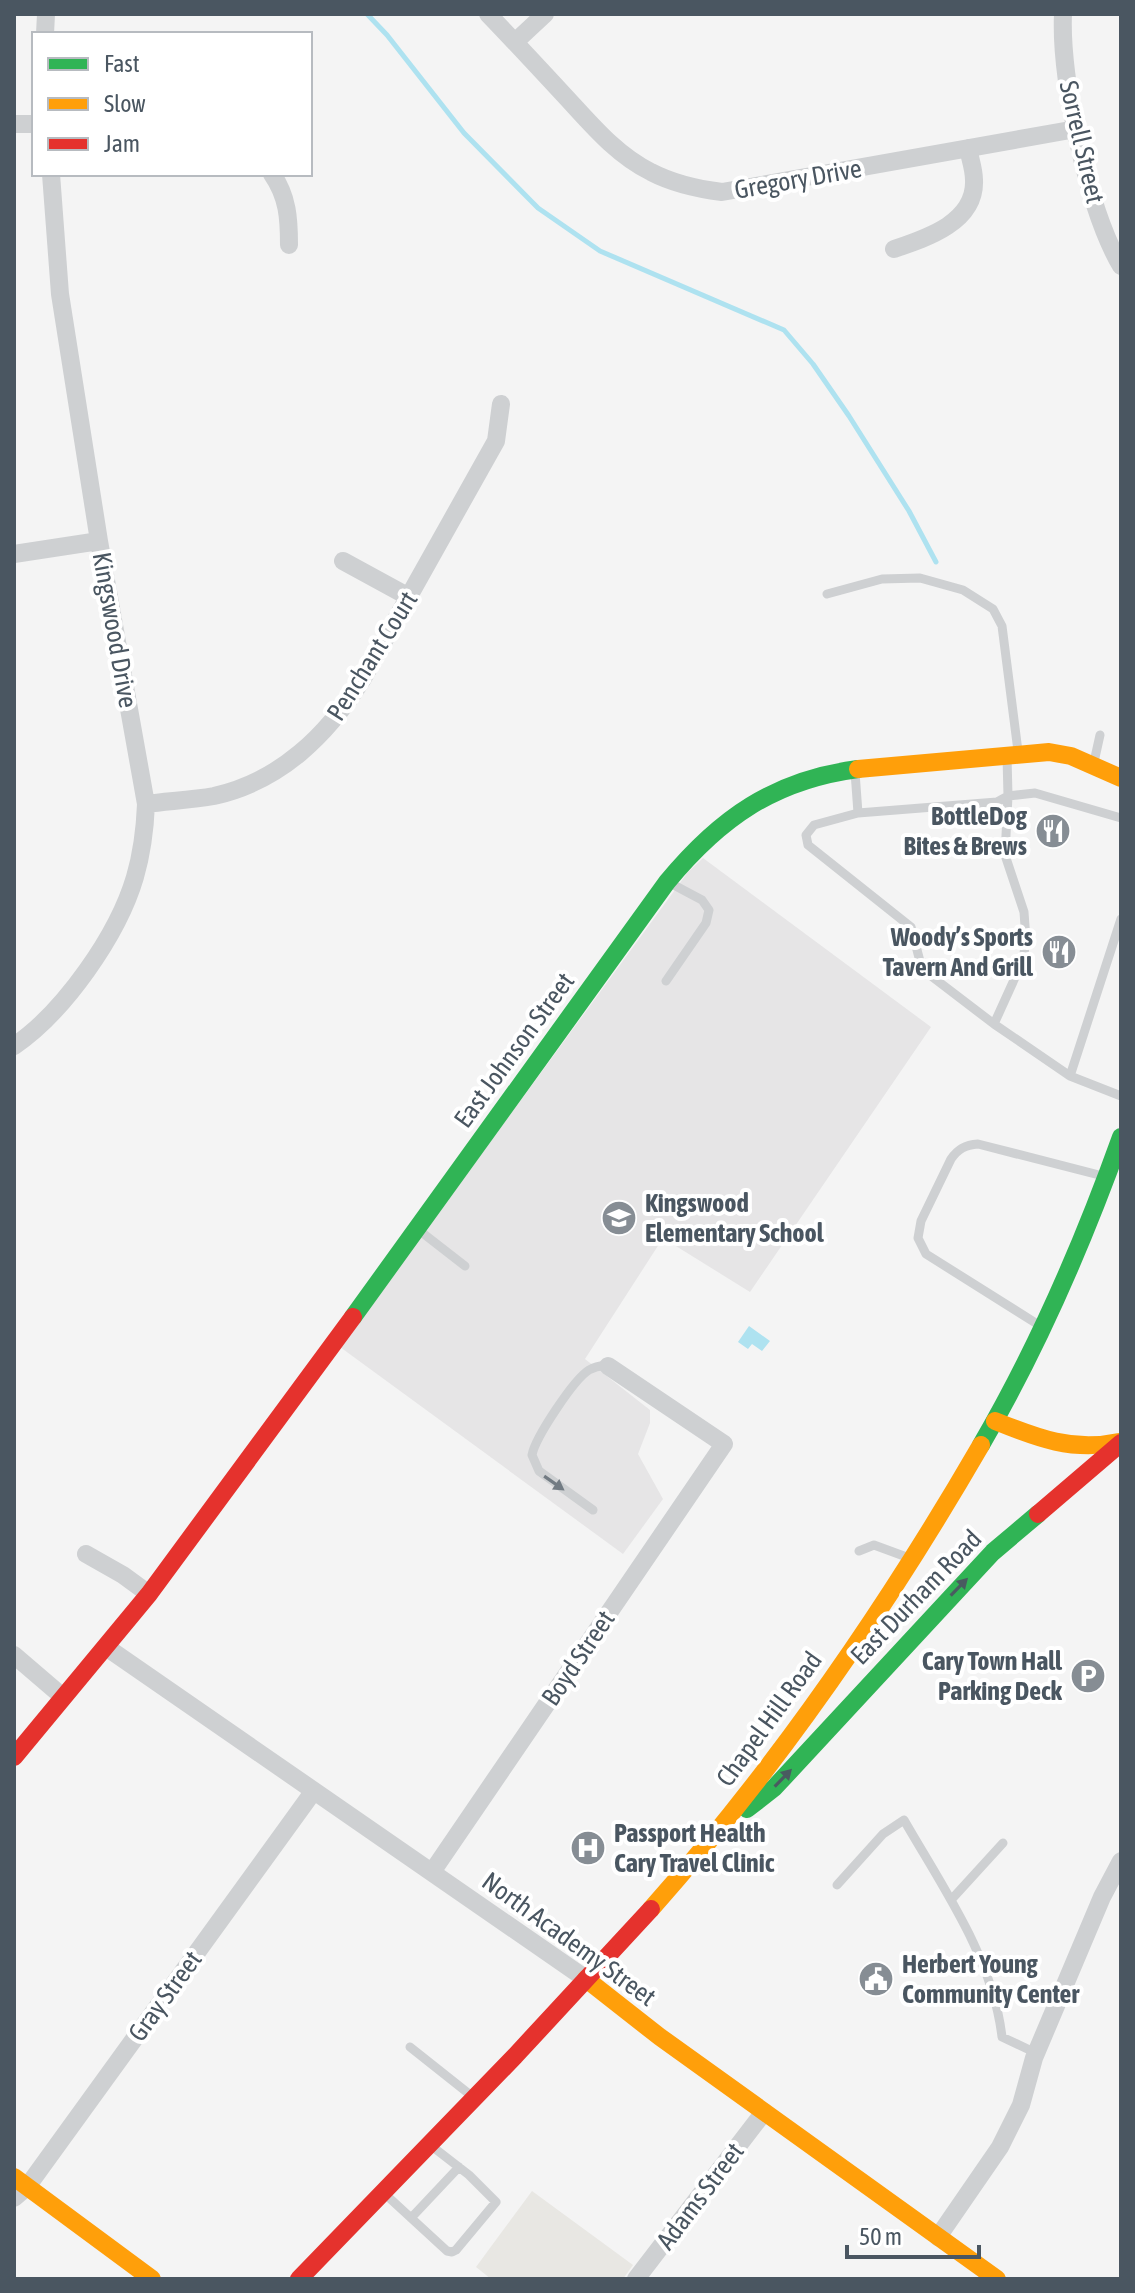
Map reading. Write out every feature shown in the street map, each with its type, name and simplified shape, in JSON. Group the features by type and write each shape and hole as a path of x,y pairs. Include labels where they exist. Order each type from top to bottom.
{"street":[{"name":"Gregory Drive","path":"488,14 596,130 622,153 649,172 701,189 722,192 1076,129"},
{"path":"515,42 545,14"},
{"name":"Sorrell Street","path":"1063,14 1063,49 1076,129 1101,224 1121,266"},
{"path":"894,249 930,236 958,219 964,211 974,189 968,148"},
{"name":"Kingswood Drive","path":"14,1046 32,1032 69,993 95,957 122,910 142,848 146,804 99,541 60,294 51,176"},
{"path":"273,176 280,185 289,212 289,245"},
{"name":"Penchant Court","path":"146,804 214,795 264,777 308,748 341,713 496,441 501,404"},
{"path":"14,554 99,541"},
{"path":"343,561 409,597"},
{"name":"East Johnson Street","path":"14,1757 149,1594 667,882 703,841 760,799 788,785 855,770 1049,752 1071,756 1121,778"},
{"name":"Chapel Hill Road","path":"299,2279 586,1979 722,1826 862,1636 995,1421 1042,1327 1121,1137"},
{"name":"Boyd Street","path":"432,1872 724,1444 608,1366"},
{"name":"East Durham Road","path":"995,1421 1062,1447 1093,1448 1121,1442"},
{"name":"East Durham Road","path":"722,1826 774,1788 993,1552 1121,1442"},
{"path":"86,1554 149,1594"},
{"name":"North Academy Street","path":"106,1647 586,1979 623,2010 997,2279"},
{"path":"14,1655 63,1697"},
{"name":"Gray Street","path":"18,2187 313,1792"},
{"path":"938,2237 1000,2147 1021,2105 1036,2053 1118,1873"},
{"name":"Adams Street","path":"636,2279 764,2112"},
{"path":"18,2187 140,2275"}],"lane":[{"path":"827,594 882,579 920,578 963,590 993,609 1002,626 1013,755 1005,855 1024,912 1026,940 1023,960 994,1024"},
{"path":"1094,765 1100,735"},
{"path":"855,770 858,813"},
{"path":"1121,818 1035,793 1008,796 997,802 858,813 814,825 806,835 808,845 911,927 922,969 1070,1076 1121,1096"},
{"path":"666,981 706,923 709,910 702,900 667,882"},
{"path":"1070,1076 1121,919"},
{"path":"1042,1327 926,1254 918,1238 921,1221 951,1159 969,1144 1106,1177"},
{"path":"417,1229 465,1266"},
{"path":"593,1510 543,1475 532,1461 534,1444 586,1372 599,1365 608,1366"},
{"path":"859,1551 874,1545 912,1559"},
{"path":"837,1885 883,1834 904,1820 951,1900 984,1966 996,2001 1002,2037 1036,2053"},
{"path":"951,1900 1003,1843"},
{"path":"410,2047 473,2097"},
{"path":"382,2192 447,2251 455,2251 496,2202 429,2144"},
{"path":"411,2218 459,2167"}],"shaded area":[{"name":"Kingswood Elementary School","path":"703,858 931,1027 750,1292 663,1238 585,1359 650,1410 650,1423 638,1454 663,1499 623,1554 340,1347 688,872"},
{"path":"532,2191 633,2265 623,2279 491,2279 476,2267"}],"water":[{"path":"749,1326 770,1341 762,1351 752,1344 748,1349 738,1342"}],"waterway":[{"path":"367,14 464,133 538,208 600,251 784,330 813,364 849,416 909,511 936,562"}],"traffic: fast":[{"path":"353,1317 667,882 687,859 729,821 775,793 800,782 858,769"},
{"path":"981,1445 1022,1370 1058,1294 1121,1137"},
{"path":"747,1809 774,1788 993,1552 1038,1514"}],"traffic: slow":[{"path":"858,769 1049,752 1071,756 1121,778"},
{"path":"995,1421 1056,1442 1086,1445 1119,1442"},
{"path":"651,1909 742,1800 828,1685 907,1567 981,1445"},
{"path":"586,1979 660,2037 997,2279"},
{"path":"14,2177 152,2279"}],"traffic: jam":[{"path":"14,1757 149,1594 353,1317"},
{"path":"1038,1514 1121,1443"},
{"path":"299,2279 515,2056 651,1909"}],"place":[{"name":"BottleDog Bites & Brews","path":"1053,831"},
{"name":"Woody’s Sports Tavern And Grill","path":"1059,952"},
{"name":"Kingswood Elementary School","path":"619,1218"},
{"name":"Cary Town Hall Parking Deck","path":"1088,1676"},
{"name":"Passport Health Cary Travel Clinic","path":"588,1848"},
{"name":"Herbert Young Community Center","path":"876,1979"}]}
